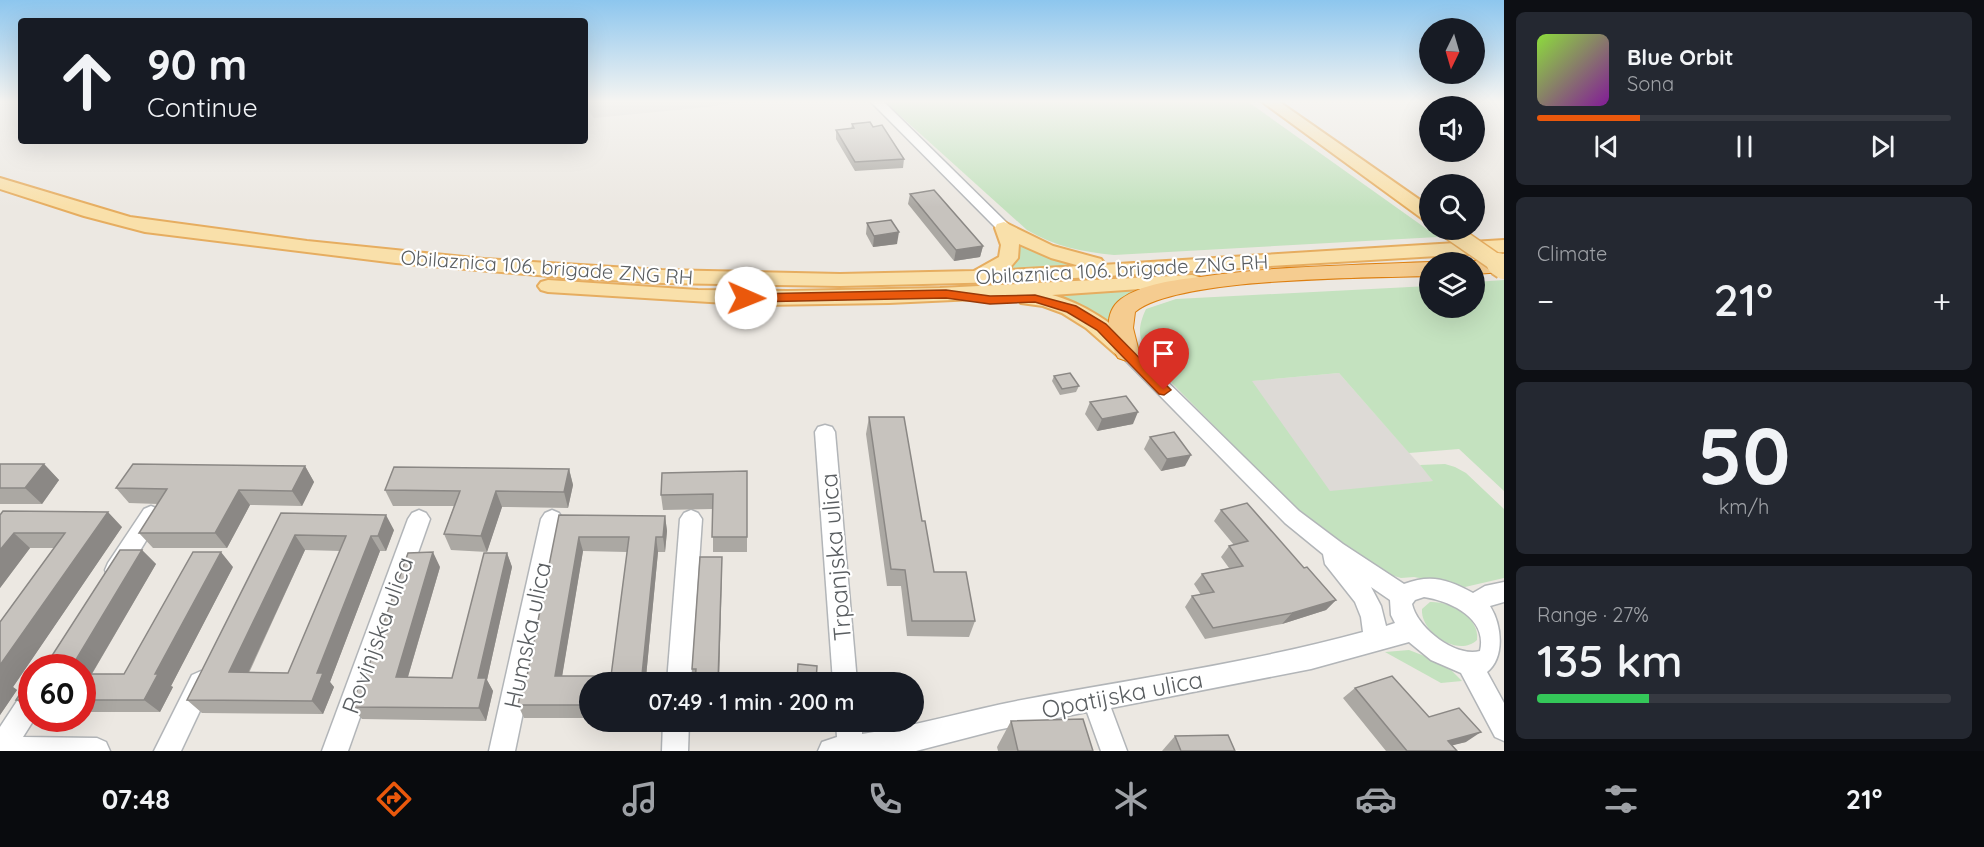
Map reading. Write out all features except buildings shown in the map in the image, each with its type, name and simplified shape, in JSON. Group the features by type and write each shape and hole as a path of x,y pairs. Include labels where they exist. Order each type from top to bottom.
{"highway":[{"path":"1485,267 1504,266"},
{"name":"Obilaznica 106. brigade ZNG RH","path":"1208,281 1419,270"},
{"path":"1127,352 1121,326 1121,316 1127,306 1138,297 1150,292 1208,281"}],"main road":[{"path":"1317,136 1419,208"},
{"name":"Obilaznica 106. brigade ZNG RH","path":"0,183 68,206 198,240 286,257 520,284 725,297 788,298 946,294 1208,281"},
{"name":"Obilaznica 106. brigade ZNG RH","path":"130,222 297,247 546,271 772,279 961,277 1155,268 1504,246"},
{"path":"1004,228 1039,248 1071,258 1107,265 1155,268"},
{"path":"961,277 990,271 1000,267 1010,258 1012,245 1004,228"},
{"path":"1464,240 1504,266"},
{"path":"946,294 990,300 1035,298 1053,303 1101,327 1127,352"}],"street":[{"path":"911,136 1004,228"},
{"path":"1127,352 1344,569 1365,598 1375,622 1375,641"},
{"name":"Trpanjska ulica","path":"825,432 844,672"},
{"path":"102,591 151,515"},
{"name":"Rovinjska ulica","path":"335,751 419,519"},
{"name":"Humska ulica","path":"502,751 552,519"},
{"path":"680,672 691,519"},
{"path":"1309,532 1404,597"},
{"path":"1436,588 1449,592 1474,606 1486,617 1499,642 1498,652 1493,659 1483,664 1457,661 1431,649 1412,630 1402,609 1404,597 1414,589 1436,588"},
{"path":"1474,606 1485,596 1504,591"},
{"name":"Opatijska ulica","path":"844,750 905,741 997,717 1311,658 1412,630"},
{"path":"1469,664 1504,728"},
{"path":"167,751 210,665"},
{"path":"1095,699 1114,751"},
{"path":"0,750 18,722"},
{"path":"675,751 676,732"},
{"path":"844,750 847,732"},
{"path":"0,750 97,751"}],"shaded area":[{"path":"1339,373 1434,481 1330,492 1251,381"}],"green space":[{"path":"923,136 1296,136 1419,223 1419,238 1114,255 1091,252 1047,240 1027,230"},
{"path":"1015,239 1086,267 1001,271 1016,258"},
{"path":"1504,280 1504,491 1459,449 1409,453 1339,373 1252,381 1330,491 1433,481 1420,465 1445,464 1466,473 1504,509 1504,578 1465,587 1414,577 1401,578 1361,560 1301,514 1157,368 1141,340 1140,326 1146,309 1176,299 1419,287 1419,318 1485,318 1485,281"},
{"path":"1142,290 1113,326 1045,295"},
{"path":"1430,602 1446,604 1462,612 1474,624 1477,640 1469,645 1460,646 1442,640 1434,634 1423,618 1422,609"},
{"path":"1409,650 1445,664 1462,681 1441,683 1385,652"}],"route":[{"path":"746,298 946,294 990,300 1035,298 1071,309 1101,327 1164,390"}]}
